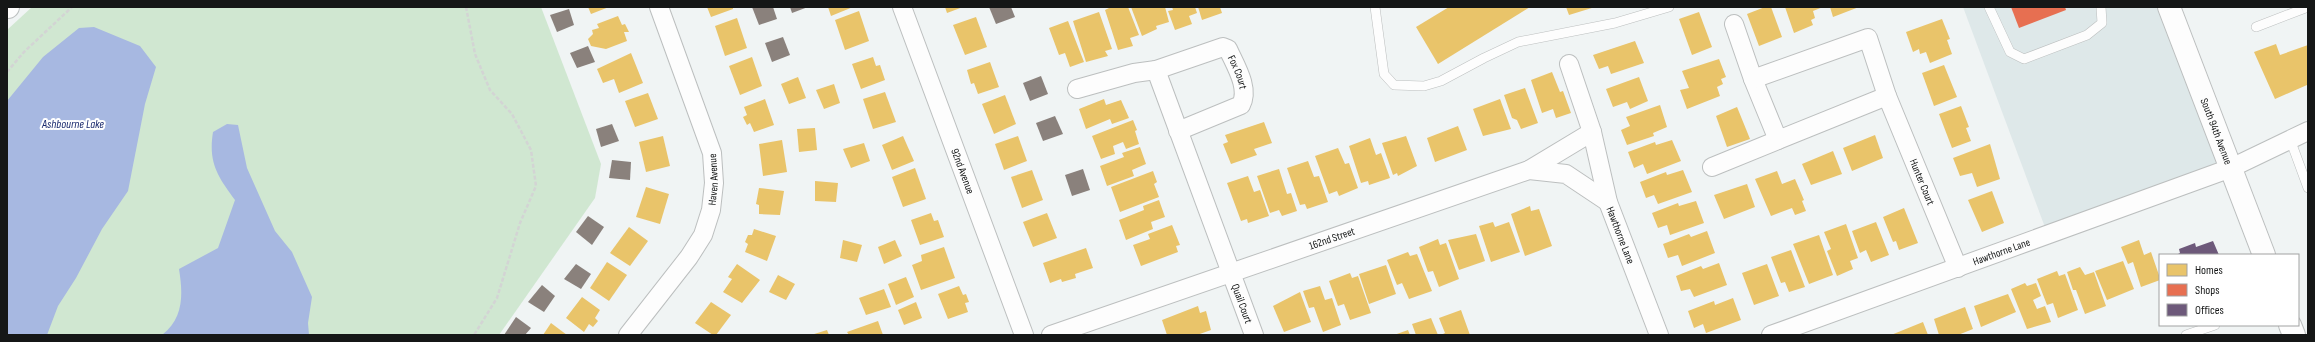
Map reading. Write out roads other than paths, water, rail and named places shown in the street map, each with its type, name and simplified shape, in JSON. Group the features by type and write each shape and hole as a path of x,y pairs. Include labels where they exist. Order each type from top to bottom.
{"street":[{"name":"Haven Avenue","path":"628,335 689,257 703,235 711,210 714,183 712,153 659,7"},
{"name":"92nd Avenue","path":"902,7 1024,335"},
{"name":"South 94th Avenue","path":"2169,7 2264,254"},
{"path":"1734,24 1753,79 1778,140"},
{"name":"Hunter Court","path":"1753,79 1868,38 1887,96 1958,268"},
{"name":"Fox Court","path":"1077,89 1134,73 1156,70 1223,47 1228,49 1243,86 1244,98 1241,105 1178,131"},
{"name":"Hawthorne Lane","path":"1569,64 1592,132 1608,202 1659,335"},
{"path":"1156,70 1230,273"},
{"path":"1712,167 1887,96"},
{"path":"1529,170 1592,132"},
{"name":"Hawthorne Lane","path":"1772,335 2231,168 2290,139 2308,132"},
{"name":"162nd Street","path":"1051,335 1529,170 1566,174 1608,202"},
{"name":"Quail Court","path":"1230,273 1254,335"}],"lane":[{"path":"1375,7 1384,74 1394,85 1408,87 1424,86 1442,81 1484,58 1518,42 1615,23 1669,7"},
{"path":"1989,7 2010,52 2024,59 2087,35 2102,23 2101,7"},
{"path":"2256,27 2308,7"},
{"path":"2290,139 2308,188"},
{"path":"2186,335 2212,326"}],"water":[{"name":"Ashbourne Lake","path":"94,27 140,46 156,67 145,104 128,191 102,229 76,278 58,306 47,335 7,335 7,101 43,57 79,28"},
{"path":"227,124 238,125 247,168 275,231 292,252 312,297 308,323 309,335 162,335 169,328 178,313 181,296 179,269 218,248 235,200 219,177 213,161 212,152 213,132"}]}
